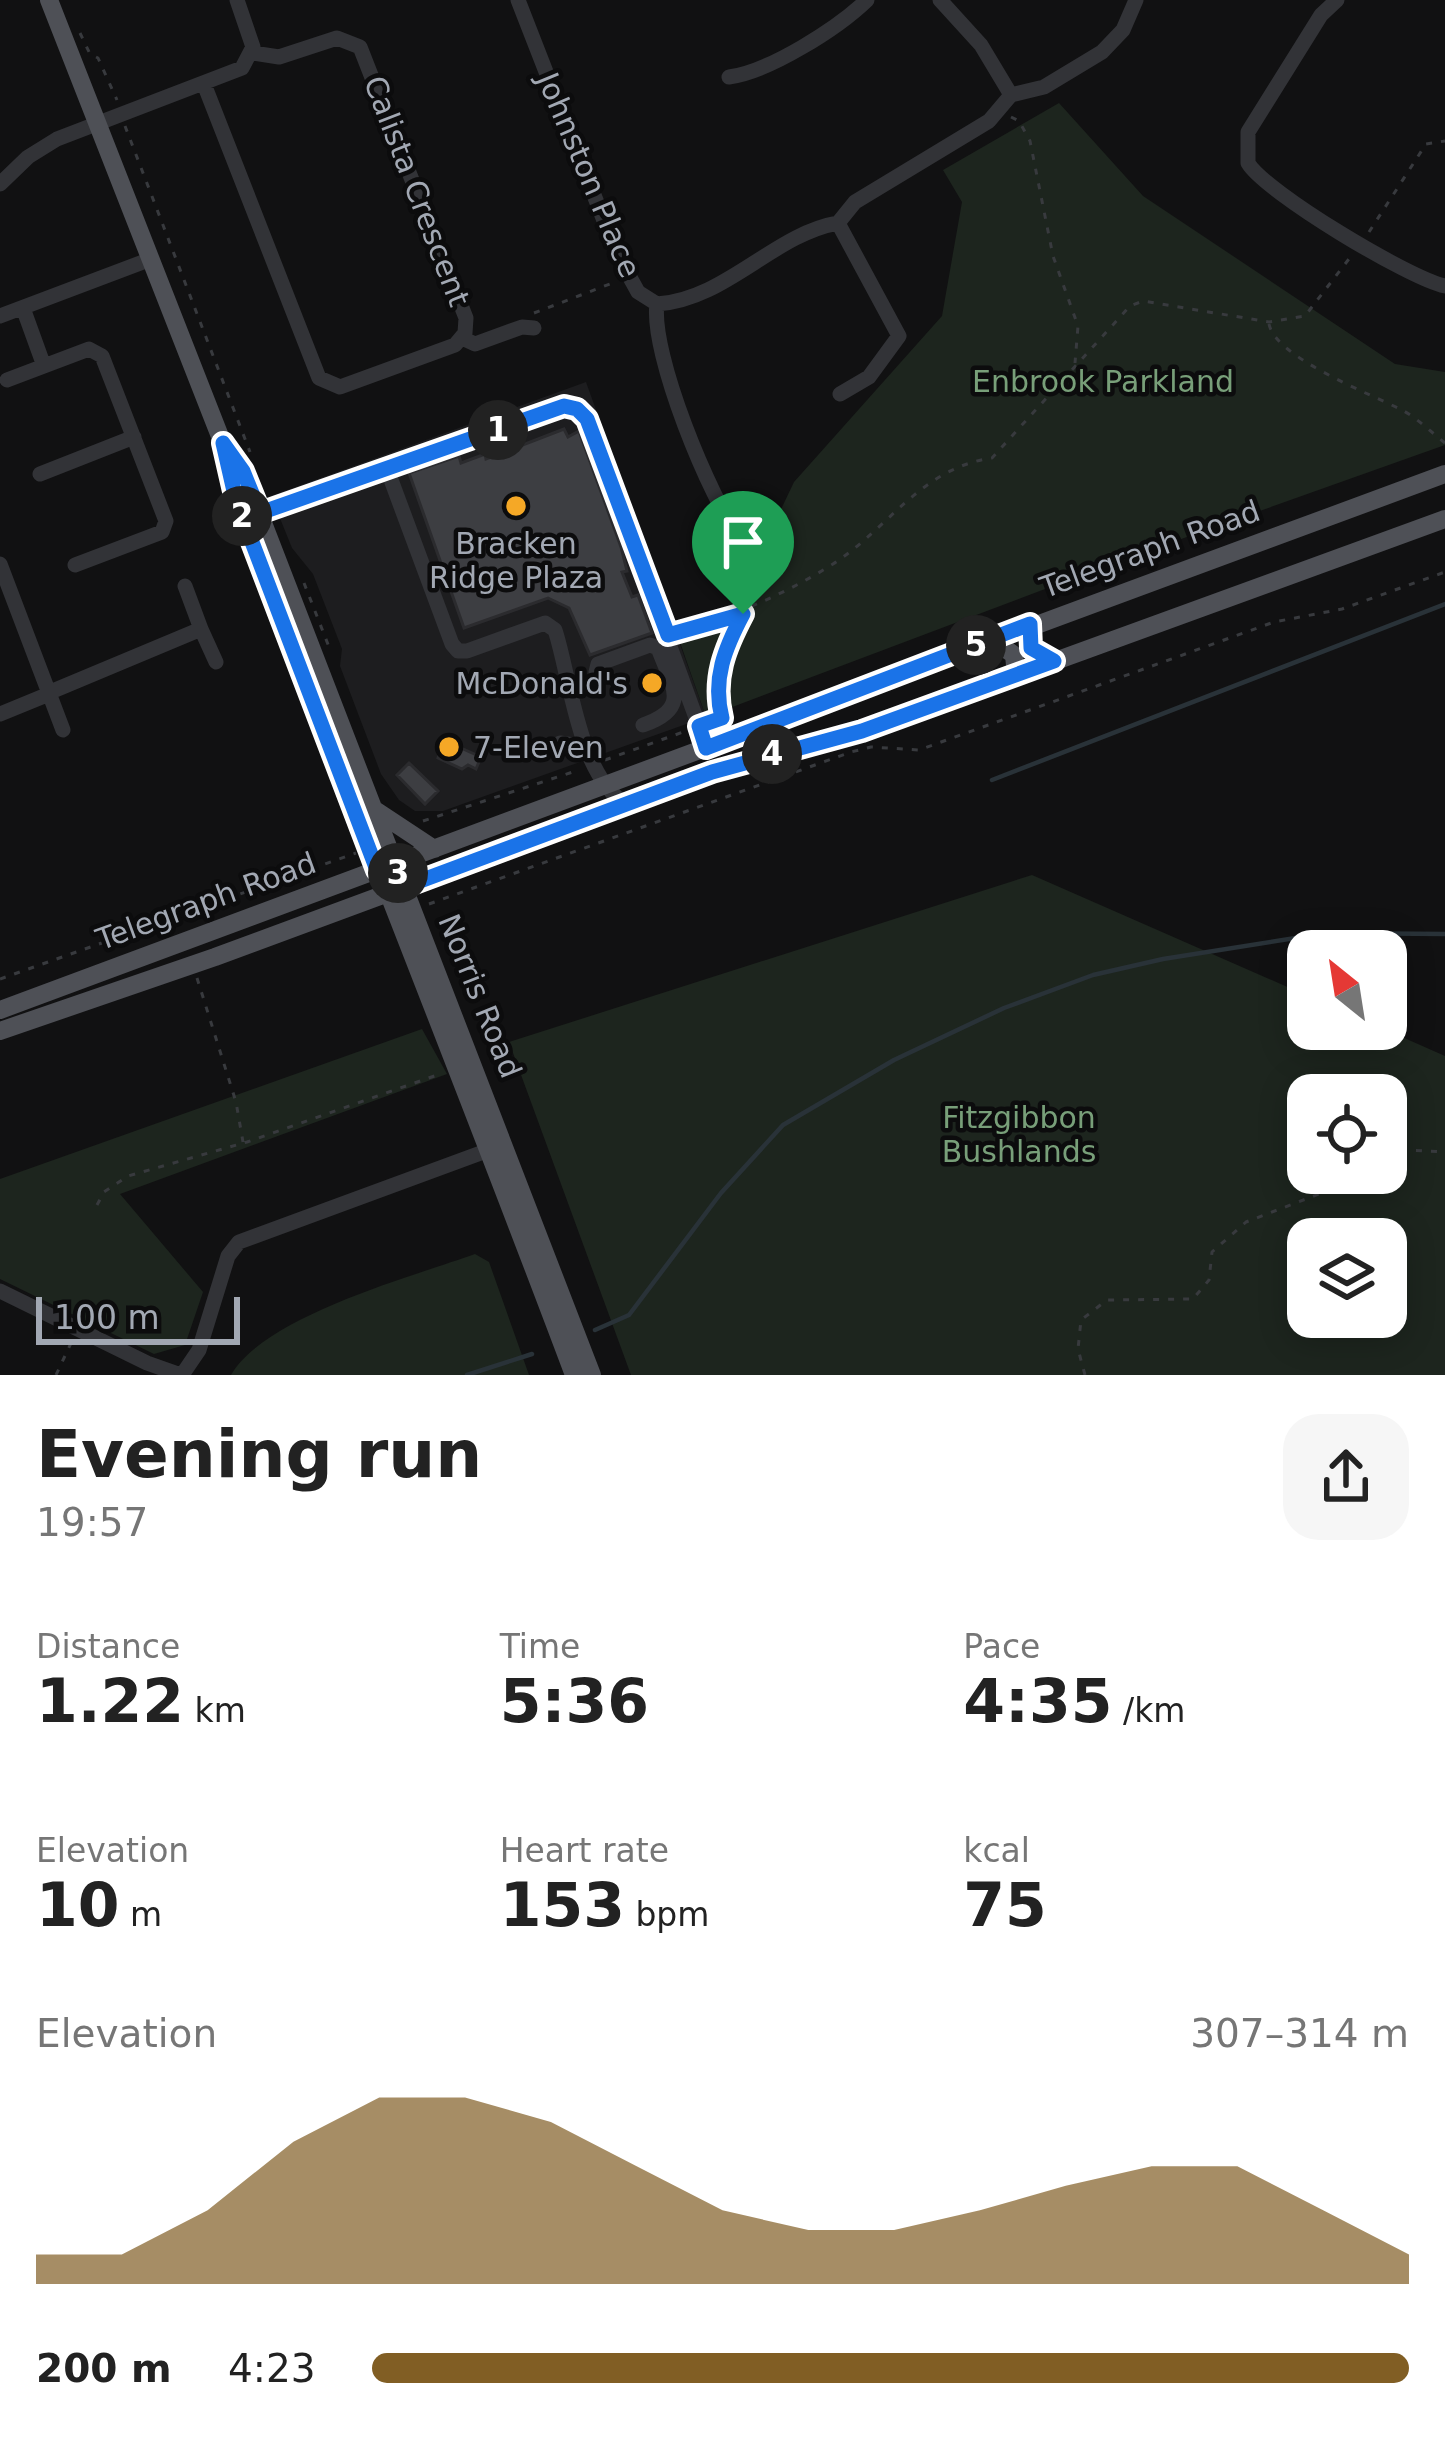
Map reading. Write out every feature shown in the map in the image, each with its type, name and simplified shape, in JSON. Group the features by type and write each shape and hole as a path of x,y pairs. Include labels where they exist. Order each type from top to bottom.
{"main road":[{"name":"Norris Road","path":"49,0 223,443 243,471 251,516 386,867 592,1375"},
{"name":"Telegraph Road","path":"0,1010 1030,624 1445,474"},
{"name":"Norris Road","path":"251,516 372,808 386,867"},
{"name":"Telegraph Road","path":"0,1031 754,759 862,731 1445,519"},
{"path":"1030,624 1031,648 1054,661"},
{"path":"992,639 1011,652 1016,675"},
{"path":"372,808 434,849"},
{"name":"Norris Road","path":"396,891 458,1066 498,1147 574,1375"}],"street":[{"path":"0,184 41,148 242,68 253,53 237,0"},
{"name":"Johnston Place","path":"518,0 610,238 642,296 657,304 655,332 664,359 715,502 741,540"},
{"path":"729,77 759,70 841,22 867,0"},
{"path":"940,0 981,45 1010,94"},
{"path":"657,304 714,286 815,227 838,223 855,202 989,121 1010,94 1044,88 1102,52 1123,29 1136,0"},
{"path":"1337,0 1321,15 1248,132 1248,163 1268,184 1404,272 1445,286"},
{"name":"Calista Crescent","path":"204,84 312,365 324,382 334,387 349,384 463,338 464,311 360,47 338,38 280,57 253,53"},
{"path":"838,223 898,336 895,347 869,377 839,394"},
{"path":"0,316 151,259"},
{"path":"23,308 44,366"},
{"path":"463,338 475,344 527,323"},
{"path":"7,380 89,349 98,350 134,437 166,527 76,565"},
{"path":"251,516 564,406 577,409 587,419 706,748"},
{"path":"40,474 134,437"},
{"path":"377,472 390,477 442,622 458,651 544,623 555,630 567,689 587,747 604,783 626,804"},
{"path":"0,564 63,730"},
{"path":"184,586 215,662"},
{"path":"0,714 201,629"},
{"path":"596,672 598,664 650,645 658,648 675,695 673,708 667,717 643,725"},
{"path":"560,743 587,747"},
{"path":"0,1291 147,1363 182,1375 199,1350 228,1256 239,1242 498,1147"}],"path":[{"path":"74,17 117,102"},
{"path":"1006,115 1018,121 1030,141 1053,256 1078,326 1075,365"},
{"path":"126,130 252,457"},
{"path":"1366,237 1426,144 1445,141"},
{"path":"668,635 743,614 856,548 930,480 968,462 992,458 1130,306 1143,301 1269,322 1305,316 1356,252"},
{"path":"527,323 620,280 632,280"},
{"path":"1269,322 1273,336 1295,353 1403,411 1445,443"},
{"path":"415,822 441,818 722,718 716,687 728,640 743,614 741,540"},
{"path":"433,901 850,752 871,747 919,750 1274,622 1342,609 1445,572"},
{"path":"0,979 353,854"},
{"path":"193,965 236,1102 243,1144"},
{"path":"97,1205 104,1192 128,1176 243,1144 458,1066"},
{"path":"1407,1150 1445,1152"},
{"path":"1085,1375 1078,1349 1081,1320 1107,1300 1193,1299 1209,1280 1212,1252 1246,1222 1319,1194"},
{"path":"56,1375 73,1340"}],"shaded area":[{"path":"586,382 706,717 443,811 415,811 399,800 381,774 340,666 342,649 313,574 292,548 271,496"}],"green space":[{"name":"Enbrook Parkland","path":"1059,103 1143,196 1395,364 1445,372 1445,445 1111,564 706,717 674,625 736,604 794,482 942,316 962,202 943,170"},
{"name":"Fitzgibbon Bushlands","path":"1032,875 1287,987 1287,1050 1407,1050 1407,1039 1445,1056 1445,1375 631,1375 509,1042"},
{"path":"422,1029 447,1074 120,1194 203,1292 185,1345 154,1354 0,1279 0,1179"},
{"path":"475,1254 489,1262 529,1375 231,1375 274,1334 306,1317"}],"building":[{"name":"Bracken Ridge Plaza","path":"564,429 568,437 579,431 621,547 627,571 622,572 632,597 638,595 652,633 590,655 569,608 548,598 464,628 409,473 459,456 461,463 485,454 486,459"},
{"name":"7-Eleven","path":"443,740 481,757 476,769 468,765 462,769 438,758"},
{"path":"409,763 438,791 425,804 397,775"}],"waterway":[{"path":"992,780 1445,604"},
{"path":"595,1330 629,1315 721,1193 783,1125 894,1060 1004,1008 1093,975 1163,959 1327,933 1445,934"},
{"path":"467,1375 532,1354"}],"place":[{"name":"Bracken Ridge Plaza","path":"516,506"},
{"name":"McDonald's","path":"652,683"},
{"name":"7-Eleven","path":"449,747"}],"route":[{"path":"564,406 577,409 587,419 668,635 743,614 728,640 716,687 722,718 699,726 706,748 1030,624 1031,648 1054,661 862,731 712,772 404,887 394,864 377,870 228,478 223,443 243,471 260,513 564,406"}]}
